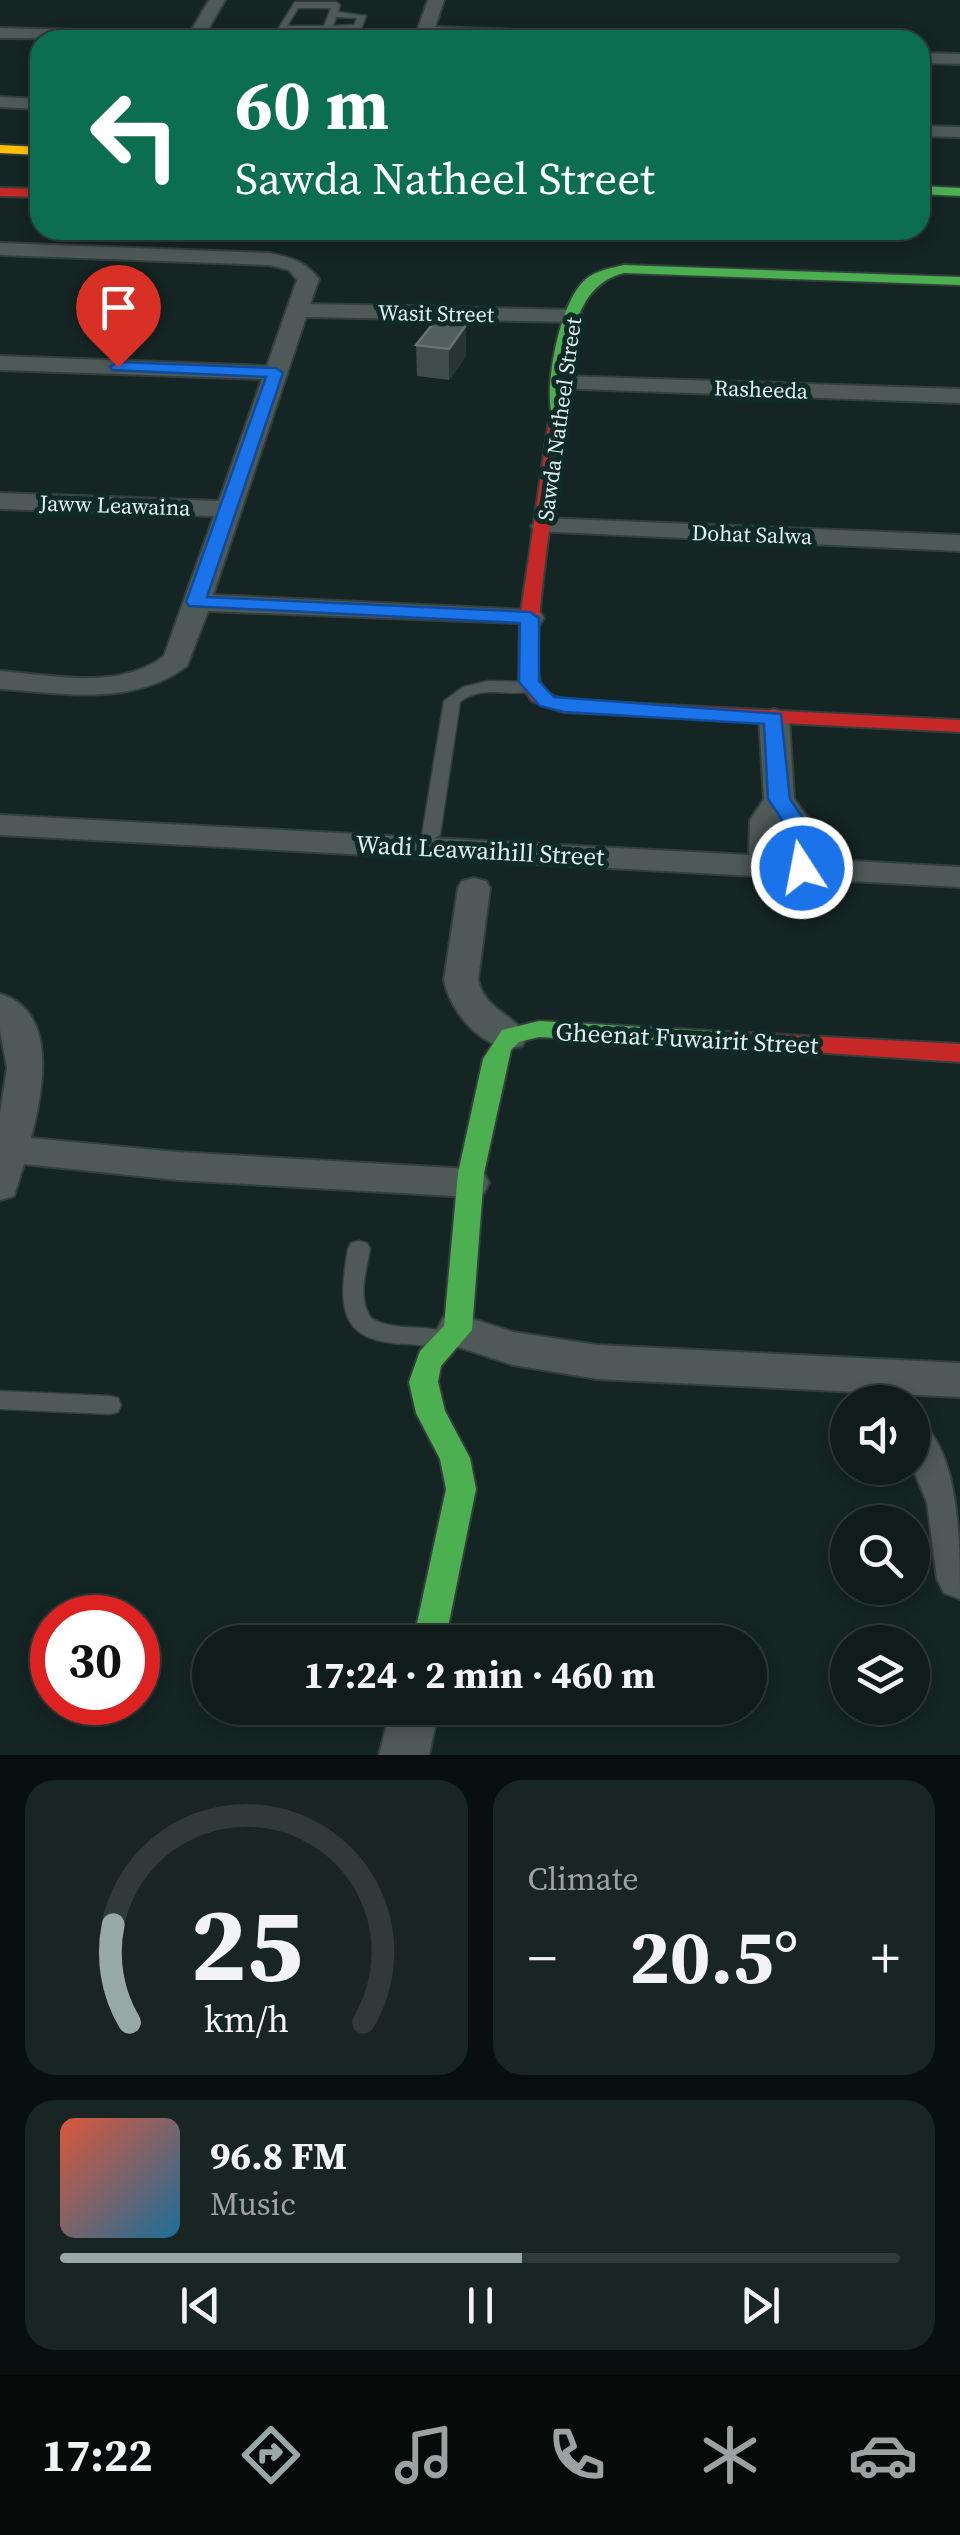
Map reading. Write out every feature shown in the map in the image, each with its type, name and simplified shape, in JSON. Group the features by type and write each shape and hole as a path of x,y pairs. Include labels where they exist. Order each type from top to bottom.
{"street":[{"path":"200,30 217,0"},
{"path":"426,30 436,0"},
{"path":"546,30 547,16"},
{"path":"0,33 30,34"},
{"path":"930,58 960,59"},
{"path":"0,102 30,104"},
{"path":"930,131 960,132"},
{"path":"0,150 30,151"},
{"path":"0,163 30,164"},
{"path":"0,180 30,181"},
{"path":"930,180 960,181"},
{"path":"930,190 960,192"},
{"path":"0,192 30,193"},
{"path":"930,204 960,202"},
{"path":"930,206 960,210"},
{"path":"0,250 284,262 305,272 308,278 177,660 154,677 118,685 0,680"},
{"name":"Sawda Natheel Street","path":"531,687 530,618 571,316 587,278 614,269 960,282"},
{"name":"Wasit Street","path":"300,310 571,316"},
{"path":"0,362 276,373"},
{"name":"Rasheeda","path":"562,383 960,396"},
{"name":"Jaww Leawaina","path":"0,500 230,509"},
{"name":"Dohat Salwa","path":"544,526 960,543"},
{"path":"196,602 530,618"},
{"path":"531,687 539,696 564,706 960,726"},
{"path":"774,718 779,799 792,818 801,859"},
{"path":"764,857 766,820 779,799"},
{"name":"Wadi Leawaihill Street","path":"0,810 764,857"},
{"name":"Wadi Leawaihill Street","path":"0,825 764,857 960,876"},
{"name":"Wadi Leawaihill Street","path":"801,859 960,858"},
{"path":"433,1625 462,1498 457,1459 434,1421 425,1373 436,1352 453,1337 464,1213 486,1094 498,1050 510,1038 473,1010 463,995 461,980 474,888"},
{"path":"0,1006 20,1028 25,1052 24,1088 0,1186"},
{"name":"Gheenat Fuwairit Street","path":"510,1038 539,1029 960,1053"},
{"path":"8,1146 46,1154 177,1166 470,1183"},
{"path":"453,1337 564,1360 830,1386"},
{"path":"918,1385 960,1380"},
{"path":"930,1458 950,1495 960,1579"},
{"path":"404,1755 410,1725"}],"lane":[{"path":"283,30 298,4 336,5 328,30"},
{"path":"335,14 362,16 357,28 348,30"},
{"path":"430,834 452,701 460,692 476,688 531,687"},
{"path":"359,1249 352,1308 362,1324 381,1334 453,1337"},
{"path":"0,1400 110,1404"}],"building":[{"path":"435,321 466,325 449,349 416,345"}],"traffic: fast":[{"path":"930,190 960,192"},
{"path":"558,413 568,324 587,286 602,274 624,269 960,281"},
{"path":"433,1625 461,1489 455,1458 431,1413 423,1382 430,1360 458,1330 471,1173 501,1046 511,1036 539,1029 729,1040"}],"traffic: slow":[{"path":"0,149 30,150"}],"traffic: jam":[{"path":"0,192 30,193"},
{"path":"558,413 530,618 529,682 539,697 564,706 960,726"},
{"path":"729,1040 960,1053"}],"route":[{"path":"118,367 276,373 196,602 530,618 529,682 534,692 547,701 564,706 774,718 779,799 792,818 802,868"}]}
